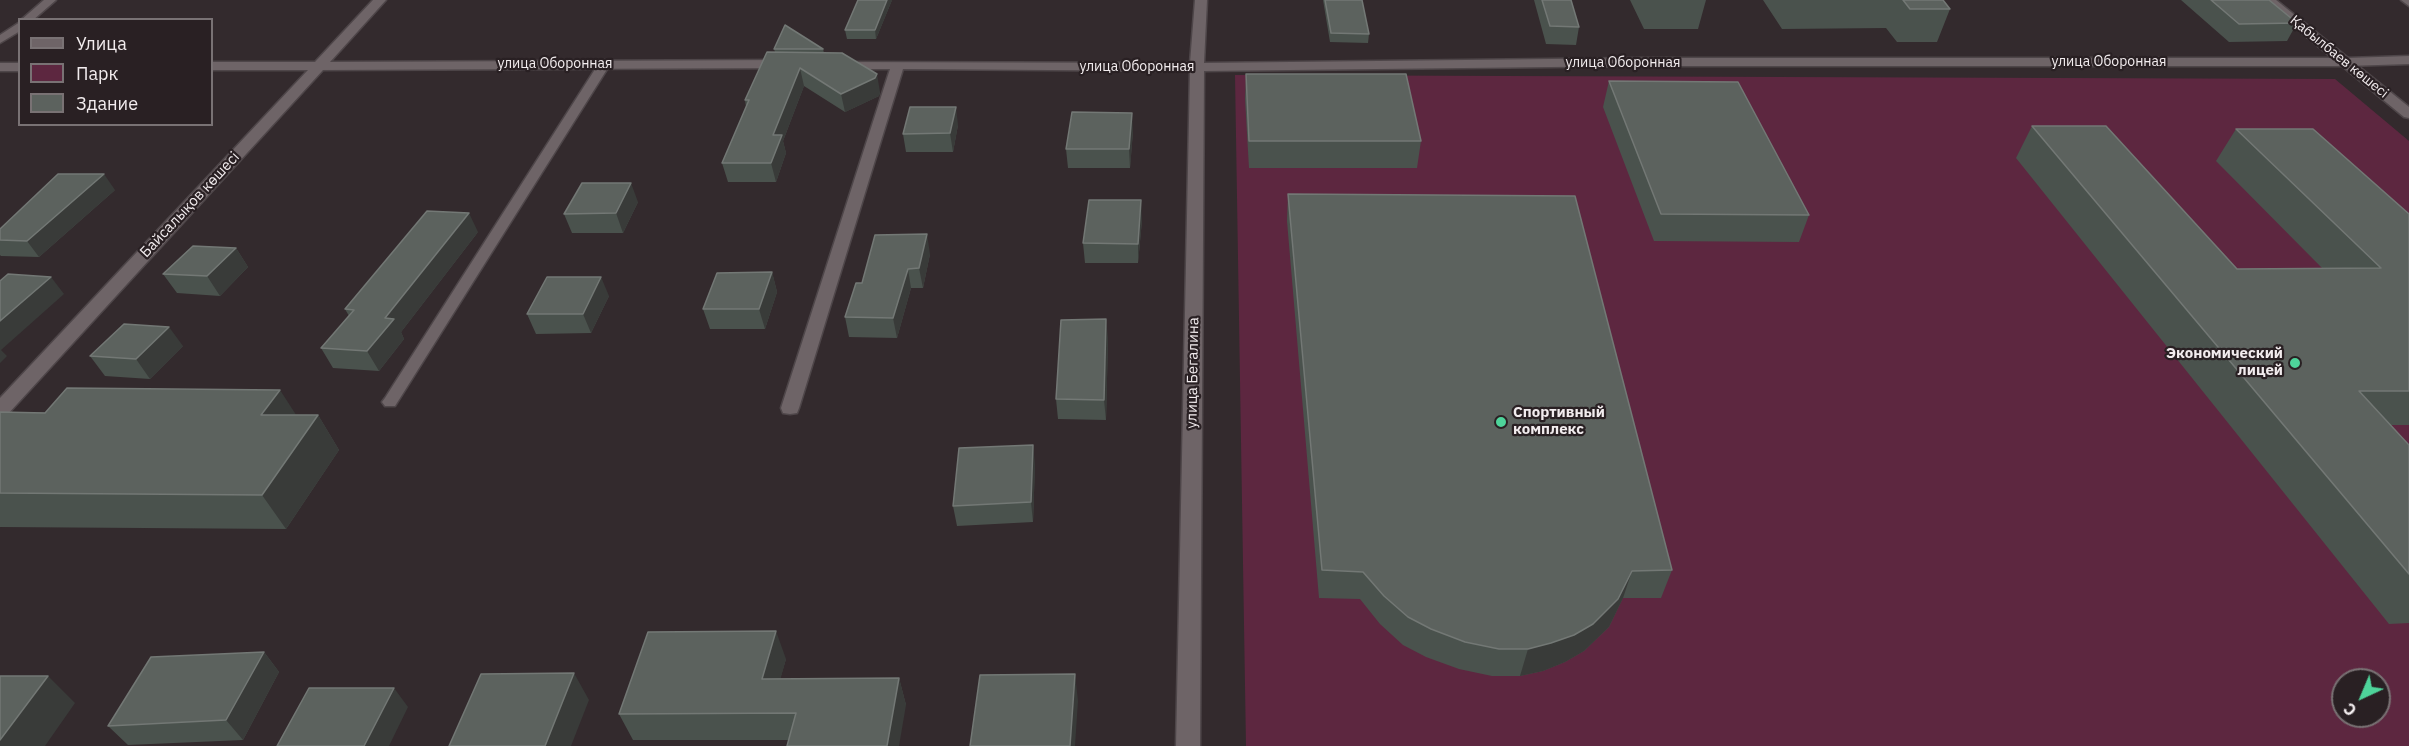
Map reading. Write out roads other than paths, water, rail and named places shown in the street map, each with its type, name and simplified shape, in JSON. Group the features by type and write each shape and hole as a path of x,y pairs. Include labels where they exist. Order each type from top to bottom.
{"street":[{"name":"Байсалықов көшесі","path":"0,410 380,0"},
{"name":"улица Бегалина","path":"1188,746 1197,67 1201,0"},
{"name":"Қабылбаев көшесі","path":"2268,0 2409,114"},
{"name":"улица Оборонная","path":"828,65 1197,67 1626,62 2347,62 2409,60"},
{"name":"улица Оборонная","path":"213,66 804,64"},
{"path":"790,408 898,65"},
{"path":"0,67 18,67"}],"lane":[{"path":"28,18 51,0"},
{"path":"0,40 18,26"},
{"path":"390,402 605,63"}],"place":[{"name":"Экономический лицей","path":"2295,363"},
{"name":"Спортивный комплекс","path":"1501,422"}]}
